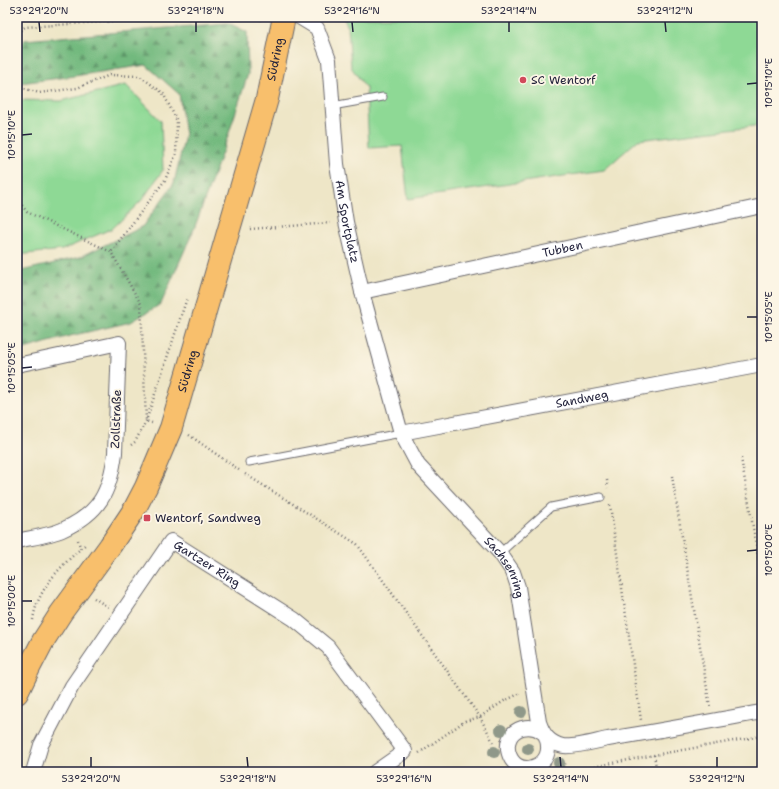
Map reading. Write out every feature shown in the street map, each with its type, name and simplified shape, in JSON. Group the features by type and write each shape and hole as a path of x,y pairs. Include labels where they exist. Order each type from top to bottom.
{"main road":[{"name":"Südring","path":"17,693 28,668 43,641 79,587 110,546 134,510 146,487 171,428 266,99 274,19"}],"street":[{"name":"Am Sportplatz","path":"299,17 317,28 329,60 337,164 346,222 362,292 401,433"},
{"name":"Tubben","path":"362,292 762,206"},
{"name":"Zollstraße","path":"17,365 118,343 115,453 111,477 104,496 96,507 85,517 62,531 17,541"},
{"name":"Sandweg","path":"401,433 762,365"},
{"name":"Sachsenring","path":"401,433 418,465 500,554 513,572 518,587 539,722 544,735 560,745 566,746 643,734 712,720 762,712"},
{"name":"Gartzer Ring","path":"33,772 41,745 72,686 171,541 294,619 328,647 405,751"},
{"path":"375,772 405,751"}],"lane":[{"path":"332,106 383,97"},
{"path":"249,462 401,433"},
{"path":"500,554 551,507 605,496"}],"path":[{"path":"17,32 25,28 175,17"},
{"path":"258,17 274,19"},
{"path":"17,86 39,93 77,88 110,75 140,76 163,93 177,121 176,154 165,180 111,252"},
{"path":"17,199 27,212 111,252 141,304 146,421 148,428"},
{"path":"229,230 346,222"},
{"path":"146,421 187,434 232,465 357,544 480,717"},
{"path":"115,453 125,450 135,442 146,421"},
{"path":"741,458 762,579"},
{"path":"672,476 712,720"},
{"path":"605,496 607,480"},
{"path":"610,503 643,734"},
{"path":"74,524 80,549 94,568"},
{"path":"33,625 34,613 39,596 53,577 86,544"},
{"path":"79,587 120,616"},
{"path":"405,751 419,754 465,721 480,717 504,701 523,692 535,691"},
{"path":"567,772 762,736"},
{"path":"654,755 657,772"}],"green space":[{"name":"SC Wentorf","path":"343,17 762,17 762,125 638,140 604,170 408,199 402,146 369,148 366,88 351,67 348,27"},
{"path":"228,23 247,32 248,74 228,136 194,229 161,304 131,322 70,336 17,351 17,272 80,257 142,227 174,183 185,135 179,94 146,65 20,83 17,80 17,53 24,40"},
{"path":"126,85 161,121 163,170 142,200 113,228 62,250 18,255 17,100 61,101"}],"place":[{"name":"SC Wentorf","path":"523,80"},
{"name":"Wentorf, Sandweg","path":"147,518"}]}
